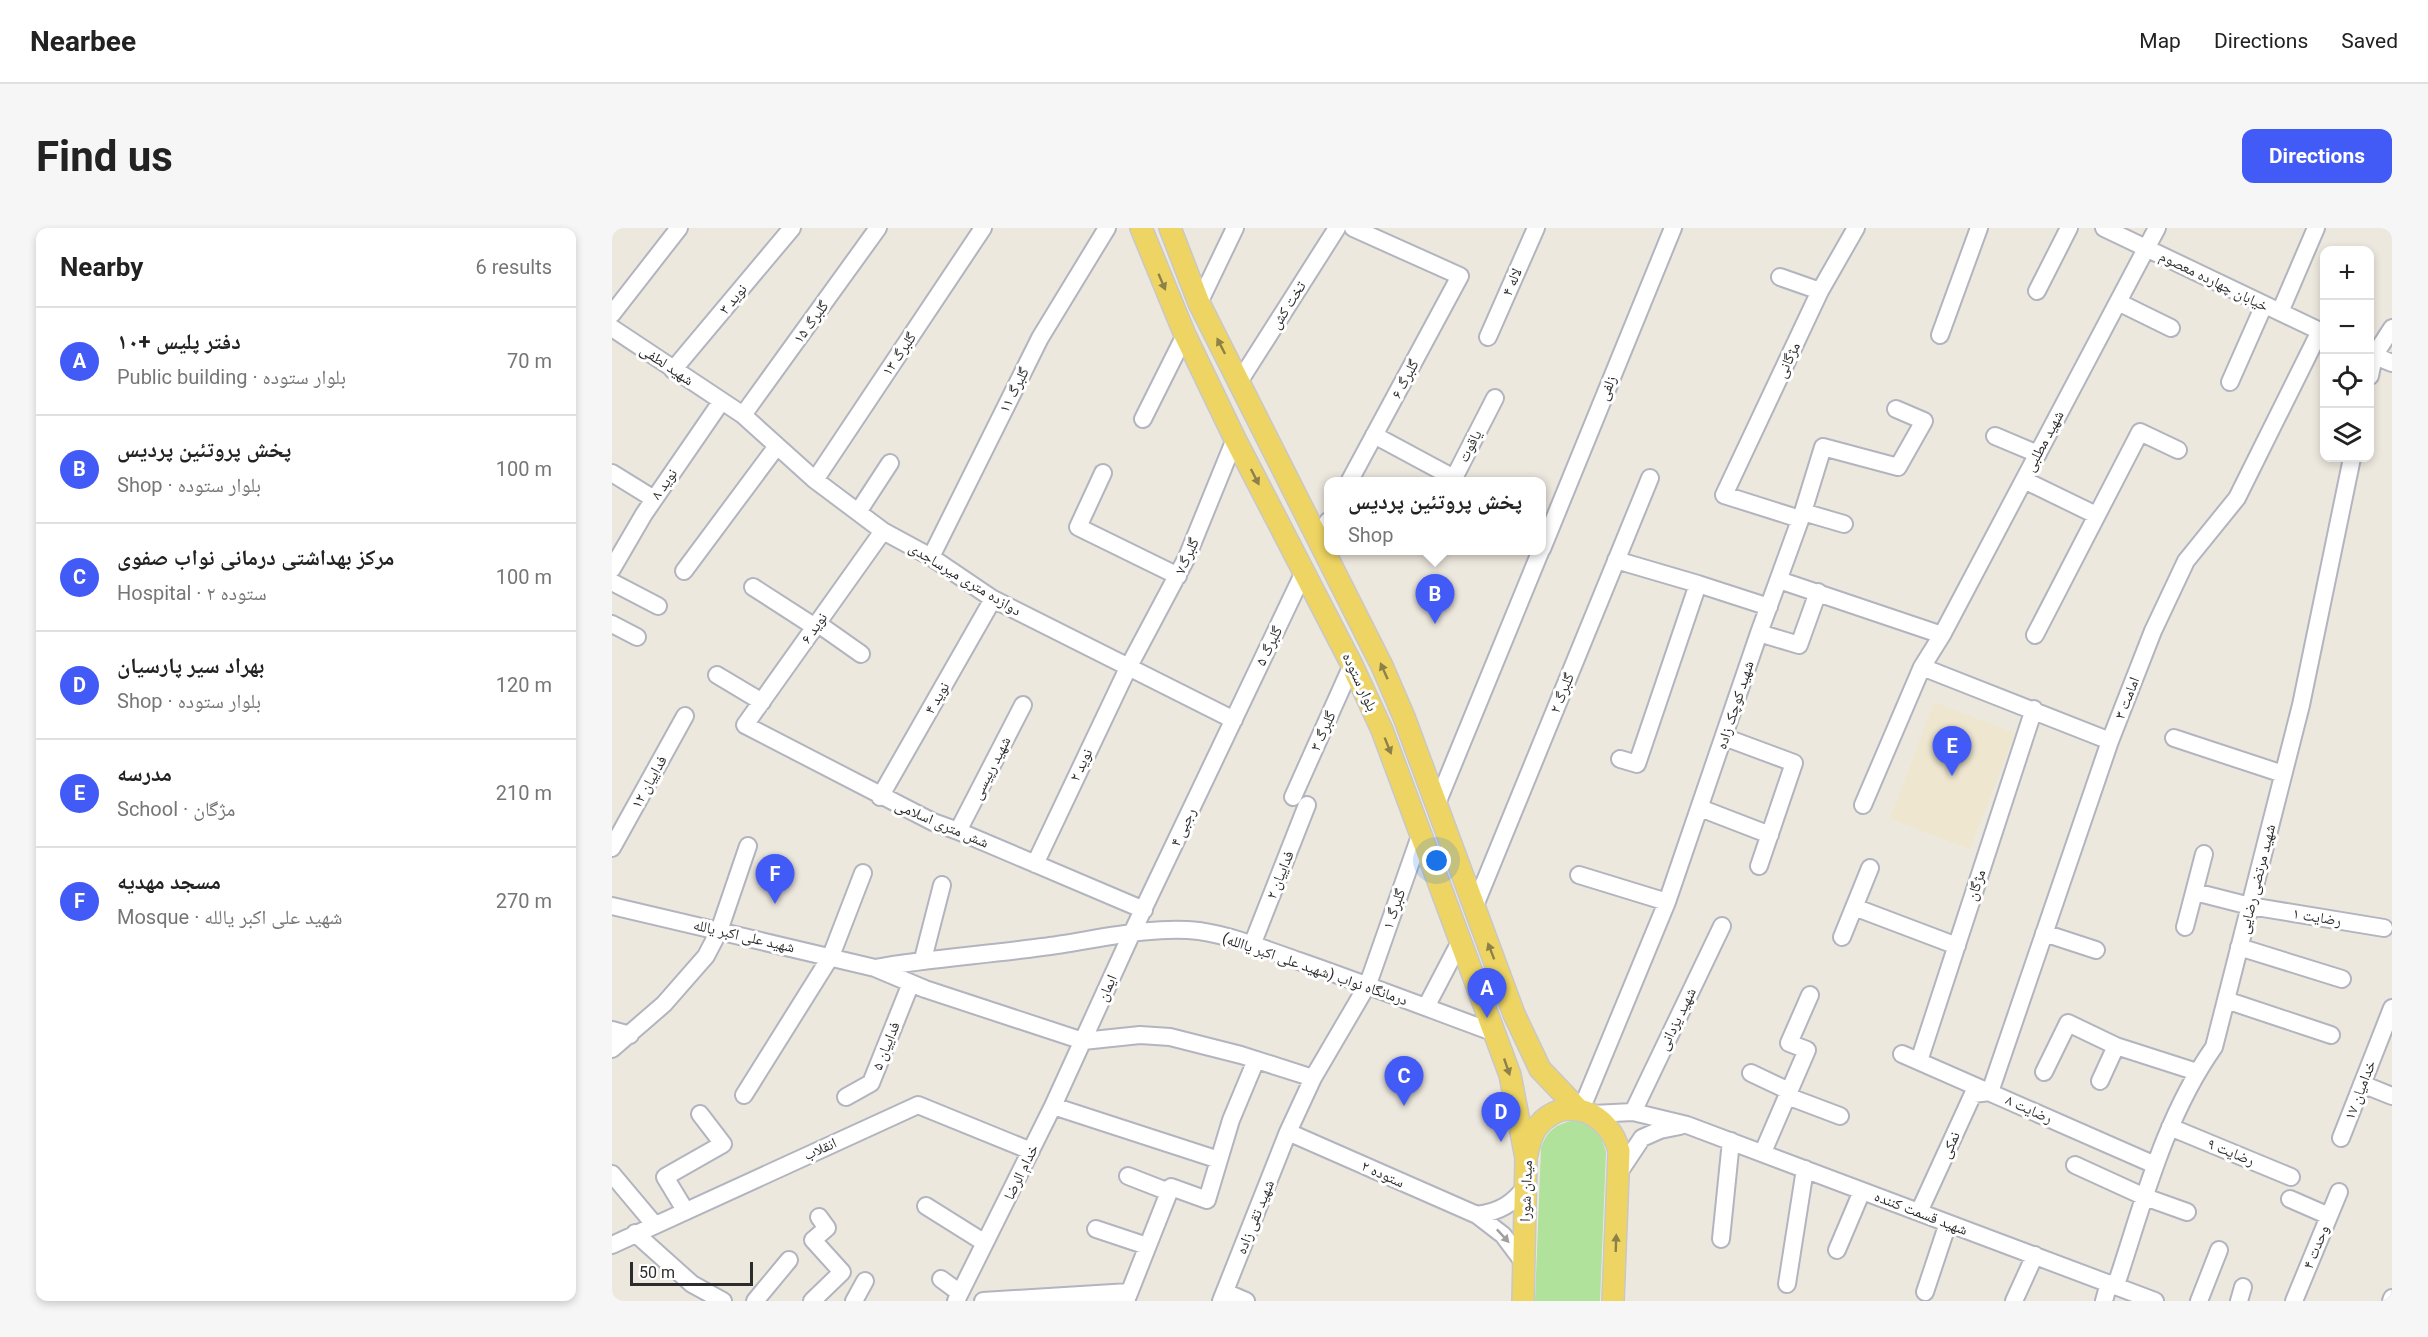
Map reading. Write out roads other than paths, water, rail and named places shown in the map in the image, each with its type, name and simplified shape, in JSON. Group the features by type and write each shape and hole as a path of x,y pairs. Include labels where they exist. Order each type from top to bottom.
{"main road":[{"name":"بلوار ستوده","path":"1141,228 1185,335 1235,440 1352,665 1382,730 1510,1075 1526,1158"},
{"name":"بلوار ستوده","path":"1170,228 1199,303 1324,553"},
{"name":"بلوار ستوده","path":"1325,555 1382,666 1404,717 1514,1014 1540,1069 1586,1112"},
{"name":"میدان شورا","path":"1523,1301 1526,1158 1531,1137 1536,1127 1545,1119 1567,1110 1586,1112"},
{"path":"1586,1112 1602,1120 1616,1140 1619,1151 1613,1301"}],"street":[{"path":"612,314 679,228"},
{"name":"نوید ۳","path":"673,370 792,228"},
{"name":"گلبرگ ۱۵","path":"743,415 878,228"},
{"name":"گلبرگ ۱۳","path":"815,480 983,228"},
{"name":"گلبرگ ۱۱","path":"930,557 1040,338 1107,228"},
{"path":"1199,303 1235,228"},
{"name":"تخت کش","path":"1239,382 1337,228"},
{"name":"گلبرگ ۶","path":"1352,477 1460,276 1353,228"},
{"name":"لاله ۴","path":"1488,337 1536,228"},
{"name":"زلفی","path":"1546,538 1673,228"},
{"name":"مژگانی","path":"1801,516 1724,495 1820,291 1856,228"},
{"path":"1940,335 1979,228"},
{"path":"2037,291 2069,228"},
{"name":"خیابان چهارده معصوم","path":"2104,228 2320,331"},
{"name":"شهید مطلبی","path":"1863,805 1922,667 1942,635 2157,228"},
{"path":"2280,312 2316,228"},
{"path":"1780,277 1820,291"},
{"path":"2118,302 2171,328"},
{"path":"2230,382 2264,305"},
{"name":"شهید لطفی","path":"612,328 721,402"},
{"path":"2373,354 2392,328"},
{"path":"1143,419 1185,335"},
{"name":"امامت ۳","path":"1990,1092 2110,741 2153,631 2186,561 2237,498 2320,336"},
{"path":"2374,356 2392,363"},
{"name":"یاقوت","path":"1455,477 1495,398"},
{"name":"دوازده متری میرساجدی","path":"721,402 743,415 815,480 883,531 930,557 993,599 1233,720"},
{"name":"نوید ۸","path":"612,569 654,499 721,402"},
{"name":"شهید کوچک زاده","path":"1586,1112 1586,1098 1667,902 1823,447 1898,467 1924,421 1896,408"},
{"path":"2035,635 2140,432 2178,450"},
{"name":"یاقوت","path":"1374,435 1452,477"},
{"path":"1995,436 2038,454"},
{"name":"گلبرگ۷","path":"1128,668 1178,576 1235,440"},
{"path":"684,571 777,446"},
{"path":"858,512 890,462"},
{"name":"شهید مرتضی رضایی","path":"2104,1301 2170,1127 2197,1072 2214,1047 2301,705 2351,462"},
{"path":"612,473 654,499"},
{"path":"1103,473 1078,527 1178,576"},
{"name":"گلبرگ ۲","path":"1474,908 1650,478"},
{"path":"2024,480 2096,515"},
{"path":"1801,516 1844,524"},
{"path":"1318,541 1324,530"},
{"name":"نوید ۶","path":"745,725 883,531"},
{"name":"زلفی","path":"1436,806 1539,555"},
{"path":"1616,560 1768,607"},
{"name":"گلبرگ ۵","path":"1233,720 1304,572"},
{"path":"1779,580 1942,635"},
{"path":"612,582 658,606"},
{"path":"1620,759 1637,764 1698,584"},
{"path":"753,587 861,654"},
{"path":"1759,633 1799,645 1818,592"},
{"name":"نوید ۴","path":"880,797 993,599"},
{"path":"612,624 637,637"},
{"name":"گلبرگ ۳","path":"1300,801 1352,665"},
{"path":"1922,667 2110,741"},
{"name":"نوید ۲","path":"1035,864 1128,668"},
{"path":"717,675 762,702"},
{"name":"شهید رپیسی","path":"958,831 1023,705"},
{"name":"مژگان","path":"1919,1061 2034,710"},
{"name":"فداییان ۱۲","path":"612,848 685,716"},
{"name":"رجبی ۴","path":"1131,934 1233,720"},
{"name":"شش متری اسلامی","path":"745,725 880,797 933,822 1144,910"},
{"path":"1724,737 1794,763 1759,866"},
{"path":"2174,738 2283,774"},
{"name":"فداییان ۲","path":"1252,945 1300,801"},
{"path":"1700,808 1770,835"},
{"name":"گلبرگ ۱","path":"1313,1078 1368,984 1421,833"},
{"path":"612,1049 664,1004 706,956 719,931 748,846"},
{"path":"2185,927 2204,854"},
{"path":"1842,937 1870,868"},
{"path":"744,1095 831,956 863,873"},
{"path":"1579,874 1667,902"},
{"path":"923,959 942,885"},
{"name":"رضایت ۱","path":"2195,892 2250,906 2384,928"},
{"name":"شهید علی اکبر یالله","path":"612,906 875,968 911,983 1083,1041"},
{"path":"1854,907 1957,945"},
{"name":"شهید یزدانی","path":"1633,1112 1722,926"},
{"name":"درمانگاه نواب (شهید علی اکبر یاالله)","path":"875,968 923,959 1040,948 1131,934 1184,930 1202,932 1252,945 1368,984 1495,1033"},
{"path":"2044,933 2096,950"},
{"name":"ایمان","path":"1083,1041 1131,934"},
{"path":"1426,1007 1461,940"},
{"path":"2239,947 2342,979"},
{"name":"فداییان ۵","path":"846,1096 871,1083 911,983"},
{"path":"1763,1152 1807,1050 1789,1042 1810,995"},
{"path":"2226,1000 2331,1035"},
{"name":"خدامیان ۱۷","path":"2341,1138 2392,1008"},
{"path":"2044,1072 2068,1023 2116,1046 2197,1072"},
{"path":"612,1030 630,1035"},
{"path":"1083,1041 1140,1035 1170,1037 1313,1078"},
{"name":"خدام الرضا","path":"958,1297 1083,1041"},
{"path":"2100,1081 2116,1046"},
{"name":"رضایت ۸","path":"1902,1054 2155,1165"},
{"path":"983,1301 1128,1297 1171,1187 1208,1200 1231,1120 1256,1060"},
{"path":"1751,1073 1788,1094 1839,1116"},
{"name":"شهید تقی زاده","path":"1223,1297 1288,1132 1313,1078"},
{"path":"2362,1084 2392,1096"},
{"name":"نمکی","path":"1919,1212 1973,1094 1990,1092"},
{"name":"انقلاب","path":"612,1245 918,1105 1031,1151"},
{"path":"1053,1106 1219,1160"},
{"name":"شهید قسمت کننده","path":"1586,1112 1633,1112 1687,1125 2112,1284 2137,1298 2155,1301"},
{"path":"685,1210 665,1177 723,1144 700,1114"},
{"path":"1618,1174 1642,1138 1660,1130 1687,1125"},
{"name":"رضایت ۹","path":"2170,1127 2291,1177"},
{"name":"ستوده ۲","path":"1288,1132 1477,1215 1503,1235 1524,1263"},
{"path":"1721,1239 1731,1141"},
{"path":"2075,1165 2145,1197 2187,1212"},
{"path":"1786,1284 1805,1169"},
{"path":"612,1174 654,1224"},
{"path":"1128,1176 1169,1192"},
{"path":"1477,1215 1502,1209 1519,1196 1526,1186"},
{"path":"1838,1250 1862,1191"},
{"name":"وحدت ۴","path":"2294,1301 2339,1192"},
{"path":"2290,1199 2329,1215"},
{"path":"926,1206 985,1243"},
{"path":"812,1301 842,1272 813,1240 823,1222"},
{"path":"1925,1292 1948,1223"},
{"path":"1096,1229 1147,1246"},
{"path":"635,1233 692,1284 720,1300"},
{"path":"2199,1301 2218,1250"},
{"path":"2014,1301 2034,1255"},
{"path":"755,1301 789,1260"},
{"path":"941,1279 958,1297"},
{"path":"854,1301 865,1281"},
{"path":"1223,1297 1246,1301"}],"place":[{"name":"پخش پروتئین پردیس","path":"1435,624"},
{"name":"مدرسه","path":"1952,776"},
{"name":"مسجد مهدیه","path":"775,904"},
{"name":"دفتر پلیس +۱۰","path":"1487,1018"},
{"name":"مرکز بهداشتی درمانی نواب صفوی","path":"1404,1106"},
{"name":"بهراد سیر پارسیان","path":"1501,1142"}]}
